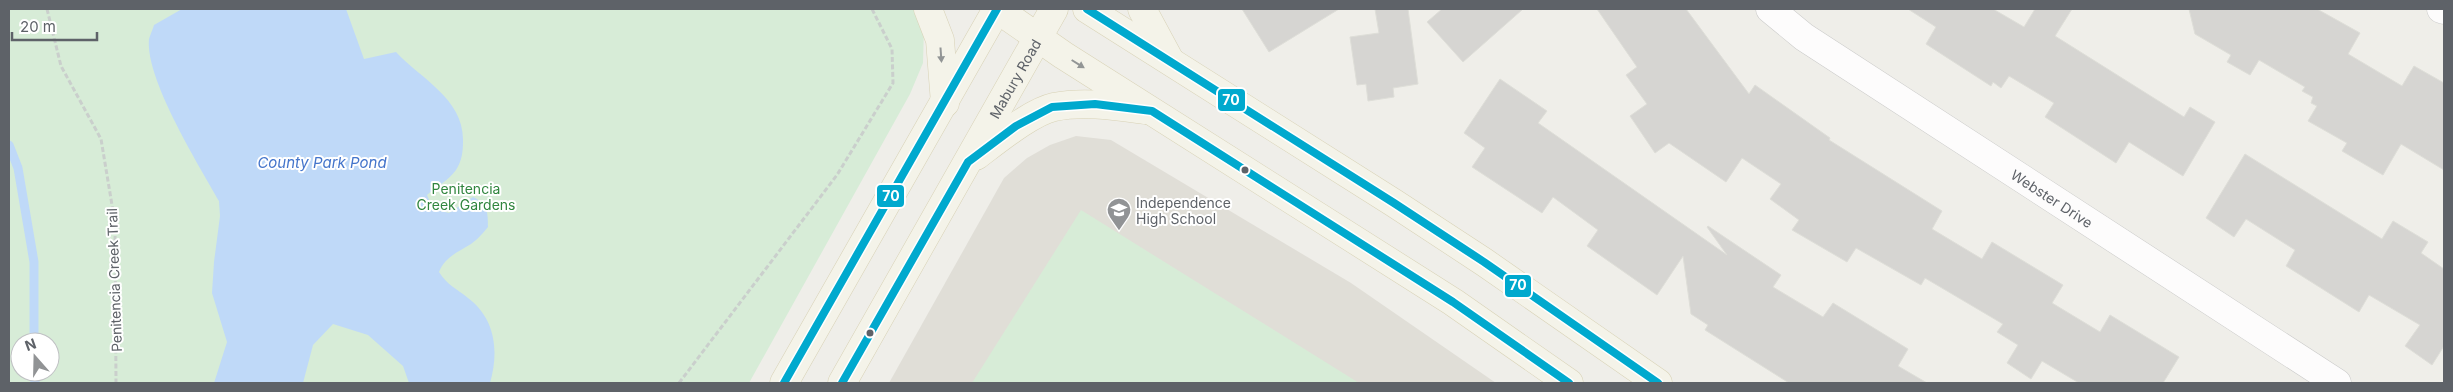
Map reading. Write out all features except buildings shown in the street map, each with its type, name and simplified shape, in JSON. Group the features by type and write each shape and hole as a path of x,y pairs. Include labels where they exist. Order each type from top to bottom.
{"main road":[{"path":"928,9 940,40 945,103"},
{"path":"784,383 997,9 1037,38 1445,297 1569,383"},
{"name":"Mabury Road","path":"842,383 1054,9"},
{"path":"1087,9 1467,251 1658,383"},
{"path":"1142,9 1171,62"},
{"path":"968,162 1016,126 1052,108 1095,104 1152,110"}],"street":[{"name":"Webster Drive","path":"1770,9 1813,43 2337,383"}],"path":[{"name":"Penitencia Creek Trail","path":"47,9 61,66 101,139 115,223 116,383"},
{"path":"679,383 837,175 893,83 892,49 872,9"}],"shaded area":[{"name":"Independence High School","path":"1076,136 1111,140 1351,283 1496,383 889,383 1004,178 1027,158 1050,145"}],"green space":[{"name":"Penitencia Creek Gardens","path":"9,9 914,9 924,27 923,63 910,94 749,383 9,383"},
{"path":"1081,210 1359,383 972,383"}],"water":[{"name":"County Park Pond","path":"182,9 346,9 364,59 396,52 449,102 461,126 462,156 453,174 427,195 433,209 449,213 473,197 482,203 486,209 488,227 473,242 448,259 439,272 449,284 477,306 490,326 493,337 494,360 490,383 409,383 403,366 368,335 333,324 313,345 303,383 214,383 227,342 212,293 220,216 219,201 175,122 155,76 150,56 149,39 154,25"}],"waterway":[{"path":"9,145 18,168 34,262 34,332"}],"transit line":[{"name":"70","path":"784,383 997,9"},
{"name":"70","path":"1087,9 1394,203 1484,262 1658,383"},
{"name":"70","path":"842,383 968,162 1016,126 1052,107 1095,104 1152,111 1453,302 1569,383"}],"place":[{"name":"Independence High School","path":"1119,231"}]}
